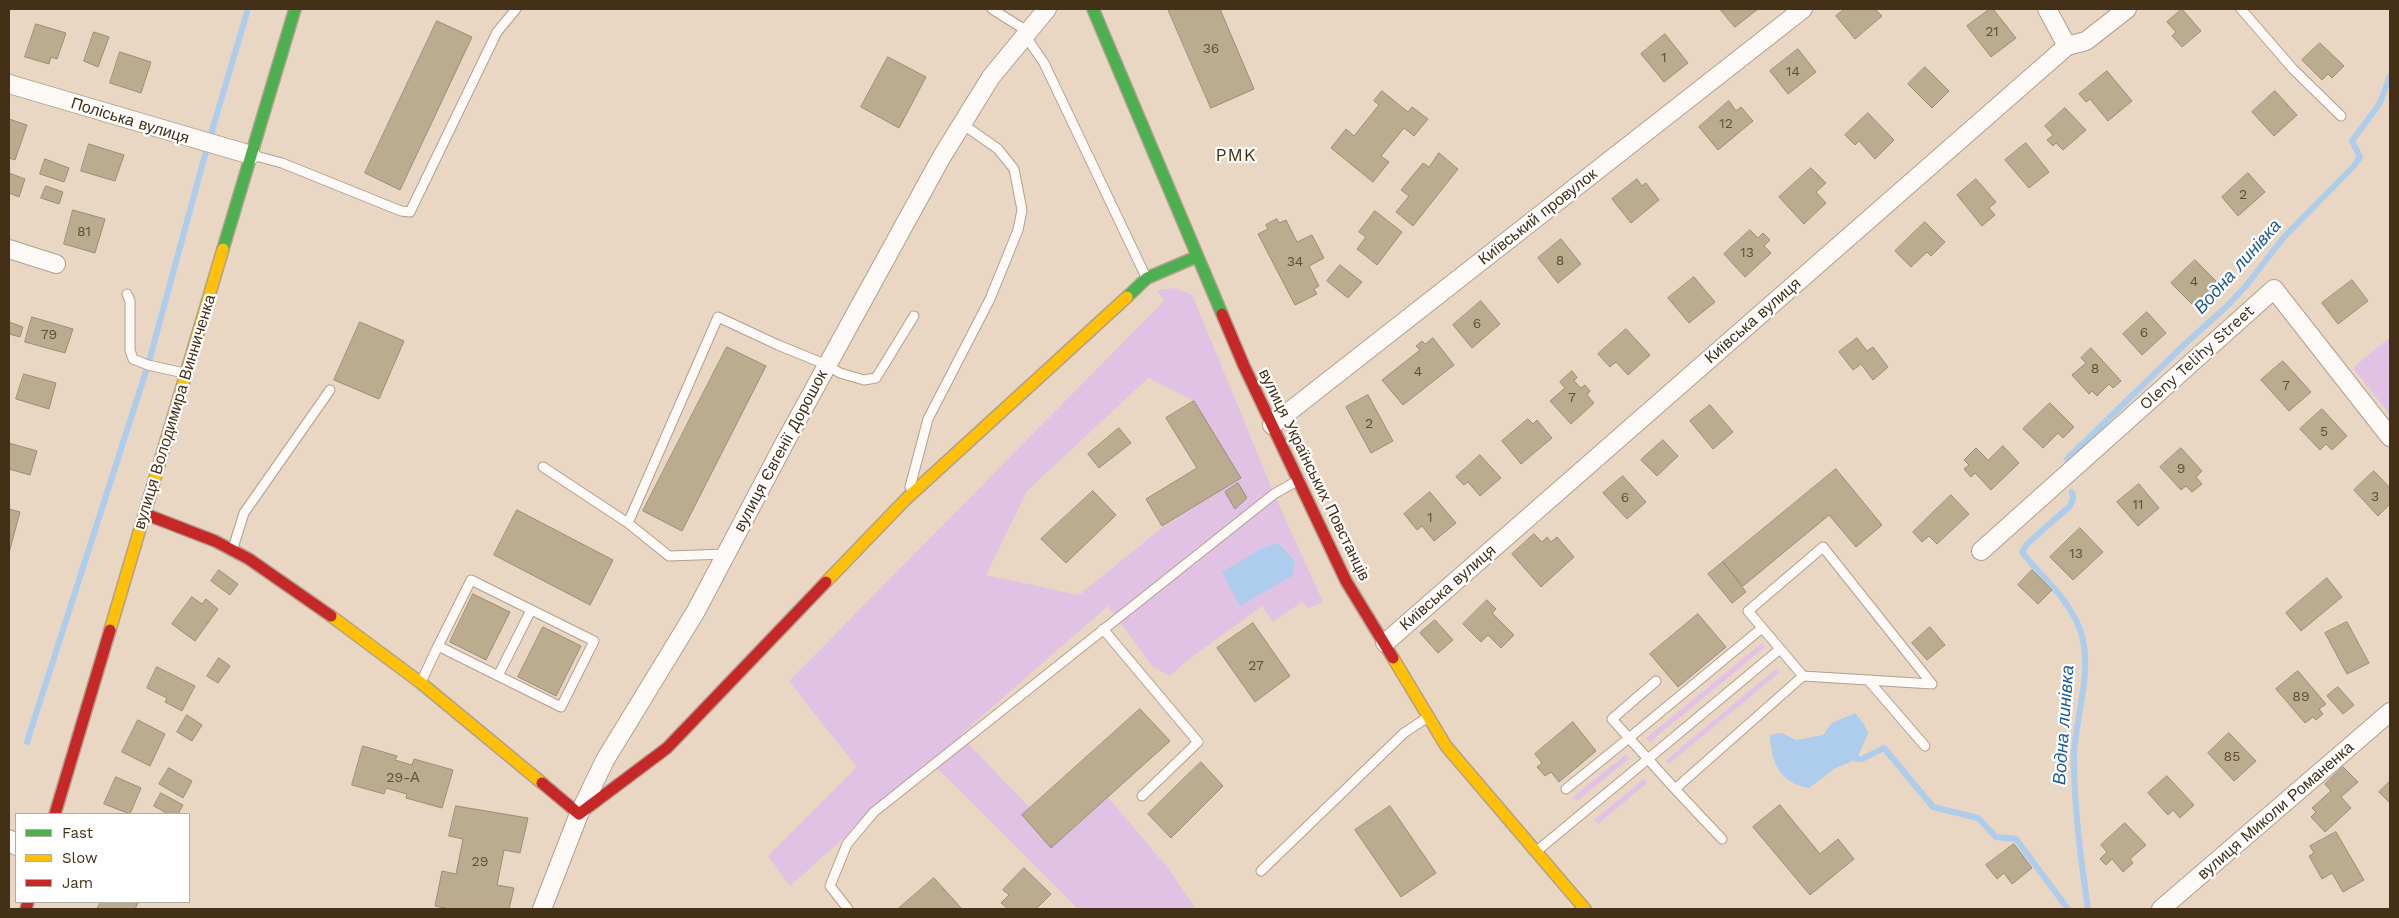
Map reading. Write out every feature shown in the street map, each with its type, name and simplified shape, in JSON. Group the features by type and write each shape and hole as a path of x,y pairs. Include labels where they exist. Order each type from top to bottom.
{"street":[{"name":"вулиця Володимира Винниченка","path":"55,813 295,9"},
{"name":"вулиця Євгенії Дорошок","path":"542,909 579,814 605,760 680,638 827,365 961,124 991,77 1047,9"},
{"name":"вулиця Українських Повстанців","path":"1093,9 1196,257 1272,425 1346,581 1446,746 1585,909"},
{"name":"Київський провулок","path":"1272,425 1804,9"},
{"path":"2047,9 2067,46"},
{"name":"Київська вулиця","path":"1385,643 2067,46 2086,41 2127,9"},
{"name":"Поліська вулиця","path":"9,84 203,143 252,155"},
{"path":"9,250 56,264"},
{"path":"145,514 187,529 232,550 304,595 421,683 579,814 667,748 906,499 1147,278 1196,257"},
{"name":"Oleny Telihy Street","path":"1981,551 2274,289 2390,437"},
{"name":"вулиця Миколи Романенка","path":"2161,909 2390,712"}],"lane":[{"path":"252,155 282,163 401,211 410,212 497,32 516,9"},
{"path":"992,9 1026,33 1044,64 1147,278"},
{"path":"2241,9 2293,69 2341,116"},
{"path":"906,499 928,418 990,299 1018,230 1022,210 1014,168 998,149 961,124"},
{"path":"128,294 130,301 130,350 133,359 148,365 187,373"},
{"path":"628,523 718,317 827,365 840,373 864,380 876,378 914,316"},
{"path":"232,550 244,513 330,390"},
{"path":"542,467 628,523 669,556 726,554"},
{"path":"848,909 830,886 847,844 874,812 1274,494 1298,481"},
{"path":"1675,789 1803,676 1932,684 1823,547 1748,611 1803,676"},
{"path":"421,683 438,646 471,580 594,642 561,707 438,646"},
{"path":"498,676 531,610"},
{"path":"1566,789 1762,628"},
{"path":"1103,629 1198,742 1142,796"},
{"path":"1536,852 1780,649"},
{"path":"1868,680 1924,746"},
{"path":"1656,681 1612,719 1722,839"},
{"path":"1261,871 1404,733 1428,717"}],"shaded area":[{"path":"1176,288 1192,295 1274,494 1323,602 1308,608 1302,602 1273,622 1262,606 1184,663 1170,676 1153,667 1108,606 960,735 1030,808 1022,816 1051,848 1108,797 1167,867 1196,909 1078,909 930,761 790,886 768,856 857,767 789,681 1164,301 1157,290","holes":["1148,378 1194,401 1241,478 1163,527 1079,595 986,575 1027,491"]},
{"path":"2390,337 2390,415 2353,368"},
{"path":"1762,643 1765,647 1650,742 1646,738"},
{"path":"1777,668 1780,672 1669,764 1665,761"},
{"path":"1626,754 1629,759 1577,801 1573,797"},
{"path":"1644,779 1647,783 1598,824 1594,820"}],"water":[{"path":"1278,543 1295,561 1292,576 1240,606 1222,572 1264,547"},
{"path":"1855,713 1864,724 1868,733 1857,759 1834,769 1809,788 1791,782 1779,770 1772,754 1770,735 1782,733 1796,740 1823,735 1832,723"}],"building":[{"path":"1168,9 1220,9 1254,89 1211,108"},
{"path":"1720,9 1758,9 1735,27"},
{"path":"1845,9 1875,9 1882,16 1855,39 1836,16"},
{"path":"1990,9 1993,9 2016,38 1991,57 1967,26"},
{"path":"2182,9 2201,31 2182,47 2172,36 2176,32 2167,22"},
{"path":"437,21 472,37 400,190 365,173"},
{"path":"36,24 66,33 57,59 51,57 49,64 25,57"},
{"path":"94,32 109,37 98,67 84,61"},
{"path":"1665,34 1688,63 1664,82 1641,54"},
{"path":"2320,43 2344,66 2332,78 2328,74 2322,80 2302,60"},
{"path":"1798,49 1816,72 1788,94 1770,71"},
{"path":"120,52 151,62 141,93 110,83"},
{"path":"888,57 926,77 899,128 861,107"},
{"path":"1925,67 1949,91 1932,108 1908,84"},
{"path":"2107,71 2132,101 2108,121 2090,99 2086,102 2079,94"},
{"path":"1382,91 1408,112 1412,107 1428,119 1414,136 1404,128 1381,156 1389,162 1373,182 1331,148 1346,129 1354,136 1379,105 1374,101"},
{"path":"2275,91 2297,115 2274,136 2252,112"},
{"path":"1729,101 1736,111 1741,107 1753,121 1718,150 1699,127"},
{"path":"2065,108 2086,130 2063,150 2056,143 2053,146 2047,140 2053,135 2045,126"},
{"path":"1868,113 1894,140 1875,159 1859,141 1855,145 1845,135"},
{"path":"9,119 27,125 15,160 9,158"},
{"path":"2026,143 2049,172 2029,188 2005,160"},
{"path":"89,144 124,155 115,181 81,171"},
{"path":"1439,153 1458,169 1413,226 1396,212 1409,196 1401,190 1423,163 1429,167"},
{"path":"45,159 69,168 64,182 40,174"},
{"path":"1811,168 1826,183 1816,192 1826,203 1804,224 1779,197"},
{"path":"9,173 25,179 19,197 9,193"},
{"path":"2248,173 2265,192 2238,216 2222,197"},
{"path":"1637,179 1642,186 1646,183 1659,200 1631,223 1612,199"},
{"path":"1976,179 1996,202 1989,208 1995,215 1982,226 1957,195"},
{"path":"46,186 63,192 59,204 41,198"},
{"path":"73,210 105,219 95,253 64,244"},
{"path":"1375,211 1402,232 1377,265 1357,249 1366,237 1359,232"},
{"path":"1277,219 1279,223 1286,220 1297,242 1312,235 1324,258 1309,266 1319,286 1314,289 1317,294 1295,305 1258,234 1268,229 1266,225"},
{"path":"1925,222 1945,242 1931,256 1927,252 1911,267 1895,251"},
{"path":"1750,230 1758,238 1763,233 1770,240 1764,246 1771,253 1745,277 1724,254"},
{"path":"1561,239 1581,264 1558,283 1538,258"},
{"path":"2195,260 2217,282 2193,305 2171,283"},
{"path":"1340,265 1362,282 1348,298 1327,281"},
{"path":"1694,277 1715,302 1689,323 1668,298"},
{"path":"2352,280 2368,301 2338,324 2322,303"},
{"path":"1481,301 1500,324 1472,348 1453,325"},
{"path":"2147,312 2166,333 2142,355 2123,334"},
{"path":"32,317 73,329 65,353 25,342"},
{"path":"9,322 23,327 20,337 9,334"},
{"path":"360,322 404,341 379,399 334,380"},
{"path":"1626,329 1650,355 1628,375 1616,362 1610,367 1598,354"},
{"path":"1433,338 1454,365 1403,405 1382,380 1420,350 1416,346 1422,341 1425,344"},
{"path":"1857,338 1867,351 1873,347 1888,367 1873,380 1861,364 1853,370 1839,352"},
{"path":"727,347 766,366 682,531 643,511"},
{"path":"2091,348 2121,381 2113,388 2109,384 2097,396 2092,391 2089,394 2072,375 2086,363 2081,358"},
{"path":"2283,361 2311,392 2289,411 2261,380"},
{"path":"1572,371 1577,377 1574,381 1581,388 1585,385 1590,391 1587,395 1594,403 1571,424 1550,401 1565,388 1560,382"},
{"path":"24,374 56,383 49,409 16,399"},
{"path":"1368,395 1393,441 1371,453 1346,407"},
{"path":"1194,401 1241,478 1162,526 1146,499 1197,468 1166,418"},
{"path":"2050,403 2074,427 2063,438 2058,433 2043,448 2023,429"},
{"path":"1710,405 1733,432 1713,449 1690,421"},
{"path":"2322,409 2347,436 2332,450 2326,444 2320,450 2300,429"},
{"path":"1528,419 1533,424 1537,420 1552,438 1521,464 1502,441"},
{"path":"1119,428 1131,443 1099,468 1088,454"},
{"path":"1663,440 1678,456 1657,476 1641,460"},
{"path":"9,443 37,451 30,475 9,469"},
{"path":"2003,446 2019,463 1991,490 1975,473 1971,477 1964,469 1969,465 1964,460 1976,448 1988,460"},
{"path":"2181,448 2202,471 2196,477 2202,484 2192,492 2186,486 2181,490 2160,467"},
{"path":"1480,455 1501,478 1480,496 1468,482 1464,485 1456,477"},
{"path":"1836,469 1882,525 1856,547 1829,515 1743,586 1723,562"},
{"path":"2374,471 2390,488 2390,504 2378,516 2354,490"},
{"path":"1623,476 1646,502 1627,519 1603,493"},
{"path":"1238,483 1247,498 1235,509 1225,492"},
{"path":"2139,484 2159,508 2138,526 2117,502"},
{"path":"1093,491 1116,515 1066,563 1041,539"},
{"path":"1430,492 1456,523 1434,541 1422,526 1417,530 1404,514"},
{"path":"1951,495 1969,514 1937,544 1929,536 1922,542 1913,532"},
{"path":"9,509 20,512 9,553"},
{"path":"517,510 613,560 590,605 494,555"},
{"path":"2080,528 2103,552 2073,580 2050,557"},
{"path":"1534,534 1542,542 1547,537 1551,542 1557,537 1574,557 1541,587 1512,554"},
{"path":"1723,562 1746,592 1732,603 1708,574"},
{"path":"219,570 238,584 230,595 211,581"},
{"path":"2032,570 2052,590 2038,604 2018,585"},
{"path":"2327,578 2342,597 2301,631 2286,613"},
{"path":"473,594 510,612 486,660 450,642"},
{"path":"192,597 202,604 206,599 218,609 195,641 172,624"},
{"path":"1487,600 1496,609 1492,613 1514,635 1501,648 1488,635 1481,642 1463,624"},
{"path":"1698,614 1726,647 1678,687 1650,654"},
{"path":"1435,620 1453,640 1438,653 1420,633"},
{"path":"2347,622 2369,663 2347,674 2325,633"},
{"path":"1253,623 1290,676 1255,702 1217,648"},
{"path":"543,627 581,646 556,696 518,677"},
{"path":"1930,627 1945,645 1927,660 1912,643"},
{"path":"219,658 230,666 218,683 207,676"},
{"path":"157,667 195,686 182,711 165,702 167,698 147,688"},
{"path":"2298,671 2326,704 2319,709 2323,714 2316,720 2313,717 2305,723 2276,689"},
{"path":"2338,687 2354,705 2343,714 2327,696"},
{"path":"1140,709 1170,741 1051,848 1022,815"},
{"path":"187,715 202,725 192,741 177,732"},
{"path":"138,720 165,734 150,766 122,752"},
{"path":"1573,722 1596,751 1559,782 1551,772 1545,776 1537,767 1542,763 1535,754"},
{"path":"2229,733 2256,761 2234,781 2208,753"},
{"path":"363,746 397,756 395,760 412,765 414,759 453,770 442,808 406,798 407,794 386,788 384,794 352,785"},
{"path":"1201,762 1223,786 1171,838 1148,814"},
{"path":"2343,767 2358,782 2341,797 2351,808 2325,832 2311,817 2316,812 2312,808 2331,791 2325,784"},
{"path":"169,768 192,781 183,798 159,784"},
{"path":"2167,776 2194,805 2180,818 2173,810 2168,815 2148,793"},
{"path":"116,777 141,788 130,813 104,804"},
{"path":"2390,781 2390,803 2379,792"},
{"path":"161,793 183,805 179,813 166,813 154,806"},
{"path":"1780,805 1820,854 1838,839 1854,859 1810,895 1753,827"},
{"path":"456,806 528,818 520,853 504,850 497,885 514,888 509,909 450,909 435,906 442,871 456,874 463,839 449,836"},
{"path":"1390,806 1436,873 1401,897 1355,830"},
{"path":"2125,823 2146,845 2130,859 2133,863 2123,872 2112,859 2106,865 2100,859 2107,852 2101,845"},
{"path":"2336,832 2364,880 2343,892 2332,873 2322,879 2309,856 2314,853 2310,846"},
{"path":"2014,844 2032,868 2012,884 2004,873 1997,879 1986,865"},
{"path":"1024,868 1051,894 1036,909 1008,909 1001,903 1009,895 1003,890"},
{"path":"934,878 962,909 898,909"},
{"path":"100,903 138,903 135,909 97,909"}],"waterway":[{"path":"27,742 148,365 208,144 248,9"},
{"name":"Водна линівка","path":"2067,459 2185,344 2226,307 2245,287 2284,237 2354,166 2360,157 2352,141 2380,103 2390,76"},
{"name":"Водна линівка","path":"2072,492 2073,499 2070,506 2028,543 2022,552 2064,601 2076,620 2082,637 2085,671 2075,741 2074,777 2078,834 2088,909"},
{"name":"Водна линівка","path":"1857,759 1862,759 1884,748 1933,807 1978,818 1996,837 2016,839 2068,909"}],"traffic: fast":[{"path":"223,249 295,9"},
{"path":"1093,9 1222,314"},
{"path":"1127,297 1147,278 1196,257"}],"traffic: slow":[{"path":"110,630 223,249"},
{"path":"826,582 906,499 1127,297"},
{"path":"331,616 421,683 542,783"},
{"path":"1393,658 1446,746 1585,909"}],"traffic: jam":[{"path":"1222,314 1244,366 1346,581 1393,658"},
{"path":"145,514 215,541 249,559 331,616"},
{"path":"542,783 579,814 667,748 826,582"},
{"path":"55,813 110,630"},
{"path":"26,909 28,903"}],"district":[{"name":"PMK","path":"1236,156"}]}
